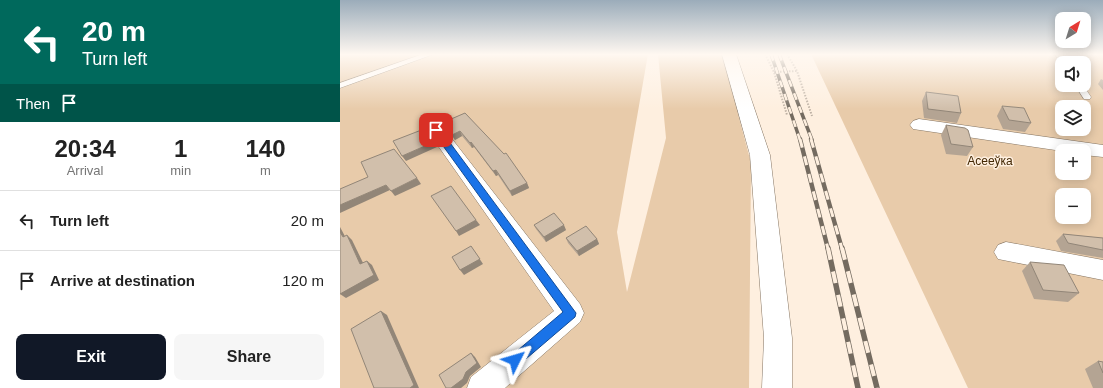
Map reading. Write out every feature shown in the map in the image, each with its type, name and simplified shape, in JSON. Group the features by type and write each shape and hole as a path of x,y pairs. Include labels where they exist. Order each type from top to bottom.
{"street":[{"path":"735,72 760,155 778,338 777,388"},
{"path":"919,125 1103,151"},
{"path":"436,130 571,313 482,388"},
{"path":"1006,252 1103,270"}],"lane":[{"path":"340,86 380,72"},
{"path":"1084,92 1087,97"}],"path":[{"path":"774,72 787,115"},
{"path":"796,72 812,116"}],"green space":[{"path":"340,72 645,72 617,232 627,292 666,138 660,72 727,72 751,163 749,388 340,388"},
{"name":"Асееўка","path":"820,72 1055,72 1055,92 1091,92 1091,72 1103,72 1103,388 968,388"}],"building":[{"path":"926,92 958,96 961,113 928,109"},
{"path":"1002,106 1024,108 1031,123 1009,120"},
{"path":"465,113 504,154 506,153 527,183 510,191 496,170 493,171 471,142 470,143 460,131 452,135 442,123"},
{"path":"946,125 965,128 968,130 973,147 951,144"},
{"path":"424,129 434,142 402,156 393,141"},
{"path":"394,149 417,178 391,191 386,185 340,205 340,189 368,177 361,162"},
{"path":"451,186 476,220 456,231 431,196"},
{"path":"554,213 564,225 544,237 534,225"},
{"path":"586,226 597,239 577,251 566,238"},
{"path":"340,232 343,237 347,235 360,264 367,261 374,275 340,294"},
{"path":"1063,234 1103,238 1103,250 1068,243"},
{"path":"471,246 480,259 460,270 452,257"},
{"path":"1030,262 1064,265 1079,293 1043,290"},
{"path":"381,311 414,385 410,388 374,388 351,329"},
{"path":"471,353 477,363 466,372 463,379 451,388 446,388 439,375"},
{"path":"1098,361 1103,362 1103,373"}],"railway":[{"path":"777,72 800,140"},
{"path":"786,72 812,140"},
{"path":"800,139 828,249"},
{"path":"811,139 842,249"},
{"path":"828,248 858,388"},
{"path":"842,248 877,388"}],"route":[{"path":"436,130 571,313 515,360"}]}
